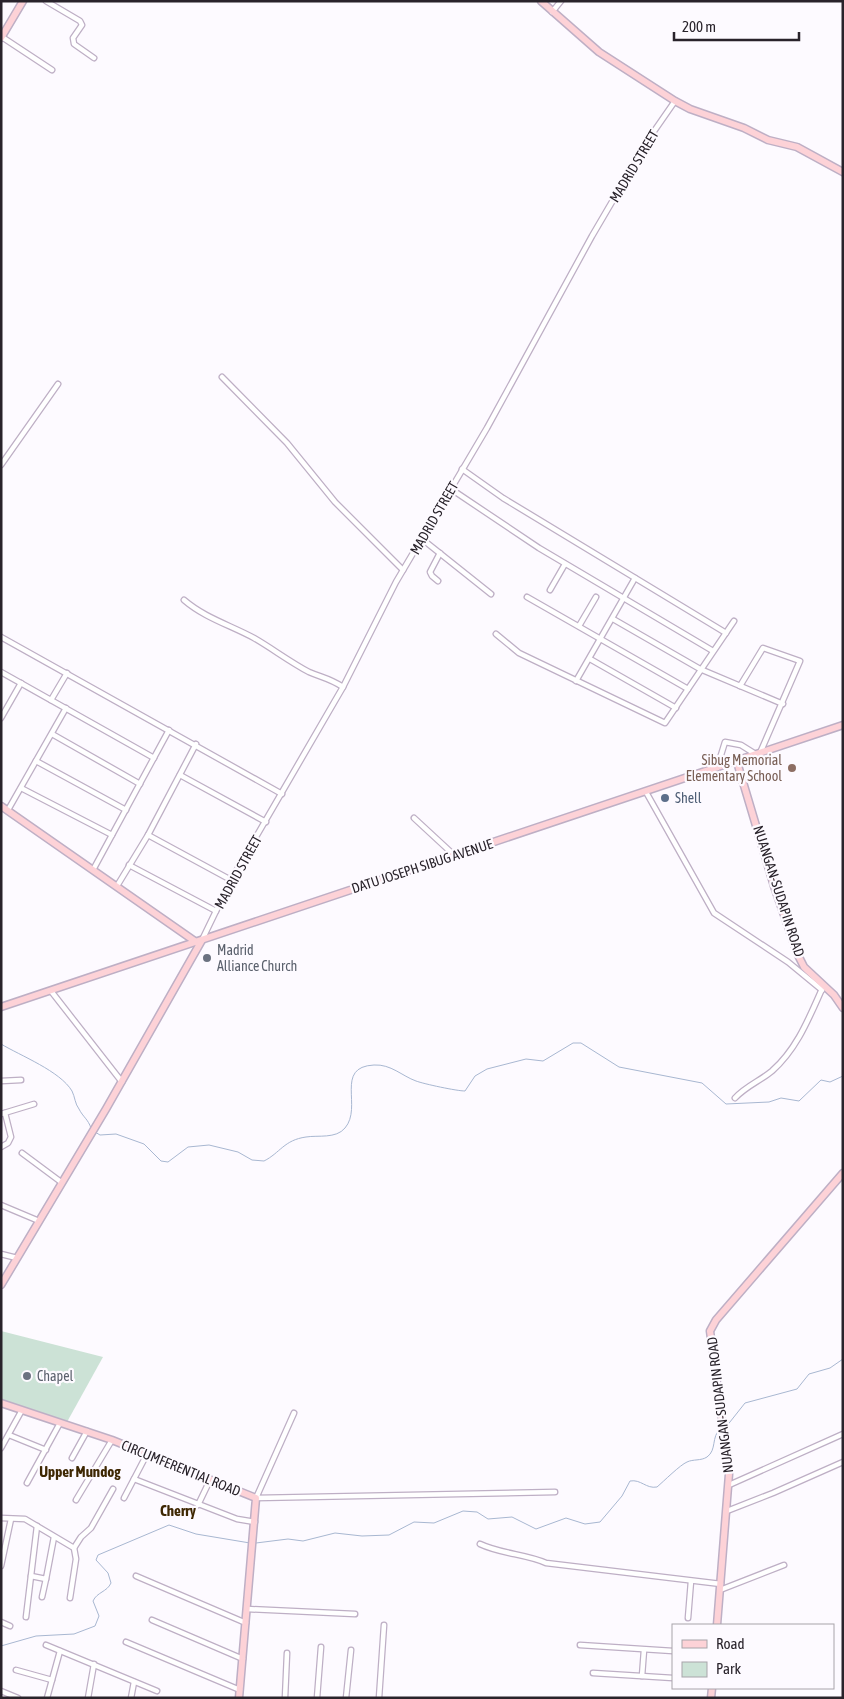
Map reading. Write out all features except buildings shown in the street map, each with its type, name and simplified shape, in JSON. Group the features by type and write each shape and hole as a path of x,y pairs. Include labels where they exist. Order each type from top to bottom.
{"street":[{"path":"23,1 1,38 52,70"},
{"path":"46,1 80,21 82,25 73,38 74,44 94,58"},
{"path":"541,1 619,68 675,101 690,109 744,128 768,140 797,147 843,172"},
{"path":"552,12 561,1"},
{"name":"MADRID STREET","path":"199,941 231,880 344,687 403,570 451,489 592,236 650,137 675,101"},
{"path":"222,377 287,443 336,502 403,570"},
{"path":"1,465 58,384"},
{"path":"462,468 503,498 726,633"},
{"path":"451,489 565,564 713,651"},
{"path":"422,538 491,594"},
{"path":"438,581 430,572 440,553"},
{"path":"550,590 565,564"},
{"path":"576,681 602,639 635,578"},
{"path":"527,597 688,689"},
{"path":"578,626 596,597"},
{"path":"184,600 196,610 232,627 311,673 329,677 344,687"},
{"path":"613,619 700,669 783,704"},
{"path":"496,634 519,653 661,723 668,722 700,669 734,621"},
{"path":"1,638 196,744 282,794"},
{"path":"717,768 725,742 741,745 758,754 783,704 800,663 797,659 763,648 740,686"},
{"path":"590,659 676,708"},
{"path":"1,672 154,758"},
{"path":"51,700 67,673"},
{"path":"1,718 21,683"},
{"path":"8,810 66,708"},
{"name":"DATU JOSEPH SIBUG AVENUE","path":"1,1007 843,725"},
{"path":"93,870 170,730"},
{"path":"52,734 140,784"},
{"path":"117,886 148,835 196,744"},
{"path":"36,761 126,810"},
{"name":"NUANGAN-SUDAPIN ROAD","path":"737,762 774,886 796,950 804,967 843,1008"},
{"path":"180,775 266,822"},
{"path":"21,788 112,835"},
{"path":"646,792 714,912 823,988 800,1036 787,1056 771,1072 750,1084 734,1098"},
{"path":"1,806 199,941 122,1082 1,1285"},
{"path":"414,818 454,855"},
{"path":"148,835 231,880"},
{"path":"129,865 216,911"},
{"path":"51,991 122,1082"},
{"path":"1,1081 21,1080"},
{"path":"1,1146 8,1143 11,1137 3,1114 34,1104"},
{"path":"22,1153 61,1182"},
{"name":"NUANGAN-SUDAPIN ROAD","path":"717,1624 729,1485 727,1452 710,1342 712,1326 843,1173"},
{"path":"1,1205 38,1221"},
{"path":"1,1254 17,1258"},
{"name":"CIRCUMFERENTIAL ROAD","path":"1,1403 112,1440 256,1498 238,1698"},
{"path":"1,1448 22,1410"},
{"path":"294,1413 256,1498 555,1492"},
{"path":"27,1483 60,1423"},
{"path":"72,1458 87,1431"},
{"path":"729,1485 843,1434"},
{"path":"9,1435 46,1450"},
{"path":"76,1500 112,1440"},
{"path":"124,1498 147,1454"},
{"path":"727,1511 843,1462"},
{"path":"134,1479 237,1519 255,1522"},
{"path":"198,1505 210,1480"},
{"path":"70,1598 76,1558 74,1548 81,1537 91,1528 113,1489"},
{"path":"1,1518 22,1518 74,1548"},
{"path":"1,1566 11,1519"},
{"path":"26,1617 37,1526"},
{"path":"42,1597 54,1537"},
{"path":"480,1544 534,1558 546,1564 692,1581 720,1587 784,1565"},
{"path":"30,1576 46,1579"},
{"path":"136,1576 246,1622"},
{"path":"688,1618 692,1581"},
{"path":"247,1609 355,1614"},
{"path":"152,1620 243,1658"},
{"path":"1,1622 10,1626"},
{"path":"379,1698 384,1625"},
{"path":"126,1642 240,1690"},
{"path":"46,1645 157,1691"},
{"path":"580,1645 672,1651"},
{"path":"317,1698 321,1647"},
{"path":"346,1698 351,1650"},
{"path":"642,1676 644,1650"},
{"path":"47,1698 60,1651"},
{"path":"285,1698 287,1653"},
{"path":"88,1698 94,1664"},
{"path":"16,1670 52,1680"},
{"path":"593,1673 672,1678"},
{"path":"131,1698 134,1682"},
{"path":"1,1691 18,1698"}],"green space":[{"path":"1,1331 103,1357 67,1422 1,1400"}],"waterway":[{"path":"95,1132 100,1135 116,1134 144,1144 161,1161 168,1162 188,1147 209,1145 238,1152 252,1160 264,1161 292,1141 306,1137 337,1134 345,1128 352,1110 352,1080 355,1073 362,1067 386,1066 420,1082 465,1091 475,1076 487,1069 526,1059 543,1061 573,1043 581,1043 619,1067 702,1083 726,1104 769,1102 781,1098 799,1101 821,1080 830,1082 843,1076"},
{"path":"1,1044 40,1064 59,1077 72,1091 78,1107 91,1128"},
{"path":"726,1427 745,1403 797,1389 809,1374 830,1368 843,1359"},
{"path":"256,1543 288,1539 303,1541 335,1533 362,1536 389,1535 414,1522 434,1523 463,1511 477,1512 488,1519 512,1517 536,1529 566,1518 585,1524 600,1522 622,1496 630,1481 637,1481 650,1487 657,1487 684,1464 707,1457 712,1451 717,1432 720,1429"},
{"path":"1,1646 36,1636 74,1634 95,1626 99,1616 93,1601 111,1583 108,1573 96,1560 98,1555 169,1525 196,1534 250,1543"}],"place":[{"name":"Sibug Memorial Elementary School","path":"792,768"},
{"name":"Shell","path":"665,798"},
{"name":"Madrid Alliance Church","path":"207,958"},
{"name":"Chapel","path":"27,1376"}],"district":[{"name":"Upper Mundog","path":"80,1472"},
{"name":"Cherry","path":"178,1511"}]}
